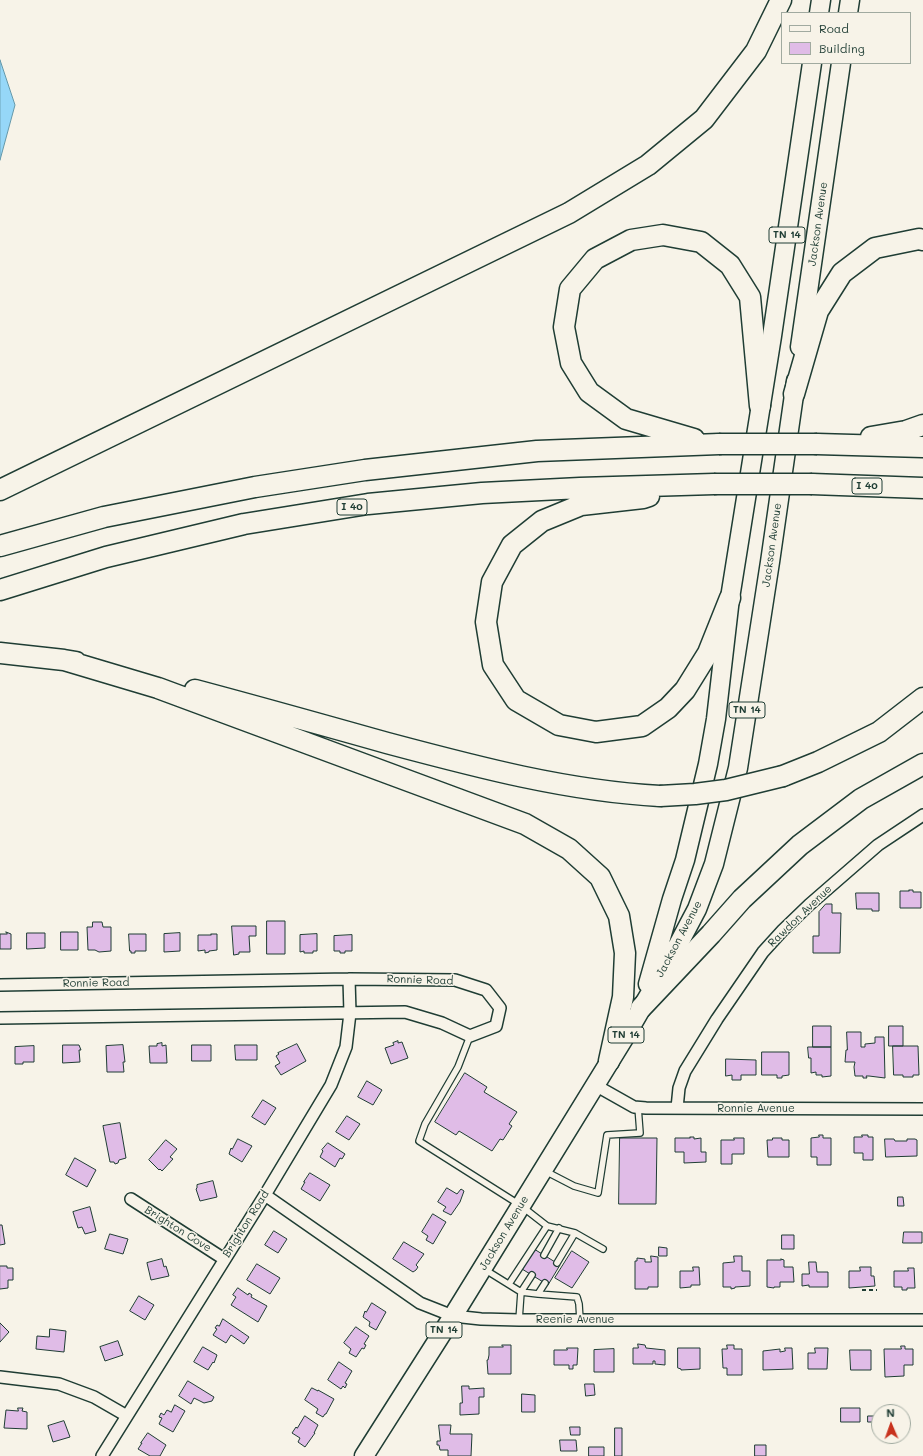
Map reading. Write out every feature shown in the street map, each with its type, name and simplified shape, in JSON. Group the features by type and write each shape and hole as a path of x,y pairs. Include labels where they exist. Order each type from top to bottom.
{"highway":[{"path":"0,490 569,213 648,165 704,119 756,51 781,0"},
{"path":"714,444 626,419 589,392 571,363 564,327 570,289 594,259 630,240 663,235 701,242 730,265 750,296 760,406"},
{"path":"794,394 818,311 842,272 875,248 919,239 923,240"},
{"path":"825,444 906,431 923,425"},
{"path":"0,546 104,517 254,487 365,470 537,451 714,444 825,444 923,447"},
{"name":"I 40","path":"0,590 106,557 244,524 368,504 482,493 714,484 812,484 923,488"},
{"path":"680,485 643,498 581,505 542,521 512,545 492,582 486,622 493,665 516,700 559,725 596,732 642,726 668,708 684,690 708,653 730,598"},
{"path":"0,653 64,660 158,679 462,763 564,786 629,794 660,796 726,790 783,776 818,762 879,732 923,698"},
{"path":"64,660 158,688 525,824 569,849 600,877 619,916 625,953 623,997 609,1060"},
{"path":"641,1008 742,899 772,869 800,845 861,800 923,764"}],"main road":[{"path":"819,12 821,0"},
{"path":"848,12 850,0"},
{"name":"Jackson Avenue","path":"641,1008 672,899 686,860 708,764 717,711 730,598 812,64"},
{"name":"Jackson Avenue","path":"364,1456 453,1316 609,1060 626,1035 697,909 714,864 738,768 770,562 841,64"}],"street":[{"name":"Rawdon Avenue","path":"677,1108 679,1088 685,1071 717,1019 763,952 783,930 809,906 878,846 923,815"},
{"name":"Ronnie Road","path":"0,984 349,978 455,980 486,990 500,1008 496,1026 470,1036"},
{"name":"Brighton Road","path":"102,1456 265,1195 331,1085 346,1047 350,1013 349,978"},
{"path":"0,1018 405,1012 442,1023 470,1036"},
{"name":"Ronnie Avenue","path":"595,1085 623,1102 638,1107 923,1109"},
{"name":"Reenie Avenue","path":"265,1195 420,1303 453,1316 481,1319 519,1320 923,1320"},
{"name":"Brighton Cove","path":"131,1199 224,1259"},
{"path":"0,1377 59,1384 94,1396 127,1416"}],"lane":[{"path":"470,1036 458,1067 425,1124 419,1141 520,1206 547,1226 575,1233 603,1249"},
{"path":"543,1170 574,1186 598,1193 607,1135 640,1133 638,1107"},
{"path":"509,1284 547,1226"},
{"path":"544,1255 558,1228"},
{"path":"557,1263 575,1233"},
{"path":"482,1268 521,1292 577,1297 580,1320"},
{"path":"519,1320 521,1292 532,1275"},
{"path":"538,1294 545,1283"}],"path":[{"path":"862,1290 877,1290"}],"water":[{"path":"0,60 15,105 0,160"}],"building":[{"path":"913,890 913,892 921,892 921,908 900,908 900,891"},
{"path":"856,893 879,893 879,911 872,911 872,909 857,909"},
{"path":"826,904 832,904 832,913 841,913 840,953 813,953 813,936 819,936 819,912"},
{"path":"267,921 285,921 285,954 267,954"},
{"path":"93,922 102,922 103,927 111,927 111,951 99,952 95,950 88,950 87,927 92,927"},
{"path":"232,926 256,926 256,936 249,936 250,952 239,952 239,954 234,955"},
{"path":"6,932 11,934 11,949 0,949 0,934 7,934"},
{"path":"61,932 78,932 78,950 61,950"},
{"path":"27,933 45,933 45,948 27,949"},
{"path":"180,933 180,951 164,952 164,934"},
{"path":"129,934 146,934 146,951 135,951 135,953 131,953"},
{"path":"217,934 217,950 205,953 205,950 198,951 198,935"},
{"path":"317,934 317,951 313,951 313,953 304,953 304,951 300,952 300,935"},
{"path":"352,935 352,951 340,953 340,951 334,951 334,936"},
{"path":"813,1026 831,1026 831,1047 813,1047"},
{"path":"889,1026 903,1026 903,1046 889,1046"},
{"path":"847,1032 861,1032 861,1047 865,1047 865,1044 875,1043 875,1037 884,1037 885,1078 866,1076 867,1078 863,1078 863,1076 855,1076 855,1062 845,1062"},
{"path":"398,1041 398,1043 402,1042 408,1058 391,1064 385,1048 394,1045 393,1043"},
{"path":"162,1043 162,1046 166,1045 167,1063 150,1063 149,1046 157,1046 157,1044"},
{"path":"297,1044 306,1061 281,1075 275,1066 280,1063 276,1056 279,1054 278,1053"},
{"path":"63,1045 79,1045 81,1050 79,1050 80,1062 63,1063"},
{"path":"123,1045 125,1062 123,1062 124,1072 107,1072 106,1046"},
{"path":"192,1045 211,1045 211,1061 192,1061"},
{"path":"235,1045 257,1045 257,1060 236,1060"},
{"path":"34,1046 34,1062 15,1064 15,1047"},
{"path":"893,1046 918,1046 919,1075 913,1075 913,1077 903,1077 903,1075 894,1075"},
{"path":"808,1047 831,1047 831,1076 822,1077 822,1075 816,1075 816,1072 811,1073 811,1058 809,1058"},
{"path":"762,1052 789,1052 789,1075 782,1076 782,1078 777,1078 777,1075 762,1075"},
{"path":"726,1059 756,1060 756,1075 741,1075 741,1080 732,1080 732,1075 726,1076"},
{"path":"465,1073 487,1087 484,1092 517,1112 509,1124 512,1126 503,1140 500,1139 492,1151 459,1131 456,1135 435,1122"},
{"path":"367,1081 382,1090 373,1105 358,1097"},
{"path":"263,1100 276,1108 265,1125 252,1117"},
{"path":"347,1116 360,1124 349,1140 336,1132"},
{"path":"120,1123 126,1158 119,1160 118,1163 115,1164 114,1162 110,1162 103,1126"},
{"path":"819,1135 823,1135 823,1138 831,1138 831,1165 817,1165 817,1157 811,1157 811,1138 819,1137"},
{"path":"862,1135 873,1137 873,1160 863,1160 863,1153 854,1153 854,1137 862,1137"},
{"path":"694,1137 694,1139 701,1138 701,1152 706,1152 706,1162 684,1163 684,1152 675,1152 675,1138"},
{"path":"620,1138 657,1138 656,1204 619,1204"},
{"path":"734,1138 744,1138 744,1154 732,1154 732,1164 721,1164 721,1140 734,1140"},
{"path":"773,1138 789,1140 789,1157 768,1157 767,1140 772,1140"},
{"path":"238,1139 252,1146 242,1162 229,1154 231,1148 232,1149"},
{"path":"885,1139 894,1139 895,1141 907,1141 907,1139 917,1140 917,1156 886,1157"},
{"path":"166,1140 177,1149 170,1157 173,1159 162,1171 149,1160"},
{"path":"328,1143 345,1154 342,1159 340,1158 335,1167 320,1157 323,1151 322,1150"},
{"path":"75,1158 96,1170 87,1187 66,1175"},
{"path":"310,1173 330,1185 320,1201 301,1189"},
{"path":"213,1181 217,1197 200,1201 196,1189 197,1185"},
{"path":"447,1188 457,1194 461,1189 464,1191 460,1202 451,1215 443,1211 446,1207 438,1202"},
{"path":"898,1197 903,1197 904,1206 898,1206"},
{"path":"90,1207 96,1231 85,1234 82,1227 78,1228 73,1212"},
{"path":"433,1214 446,1222 433,1244 426,1240 428,1236 422,1232"},
{"path":"0,1225 2,1225 5,1244 0,1245"},
{"path":"274,1231 287,1239 278,1253 265,1245"},
{"path":"904,1232 922,1232 922,1243 903,1243"},
{"path":"110,1234 128,1239 123,1254 105,1249"},
{"path":"782,1235 794,1235 794,1249 782,1249"},
{"path":"404,1242 424,1254 416,1265 418,1267 413,1272 393,1259"},
{"path":"659,1247 667,1248 667,1256 659,1256"},
{"path":"534,1249 560,1265 548,1285 522,1269"},
{"path":"572,1251 589,1262 572,1288 555,1278"},
{"path":"651,1256 658,1257 658,1287 635,1289 635,1261 637,1261 637,1258 645,1259 645,1262 651,1262"},
{"path":"734,1256 742,1256 742,1271 750,1271 750,1286 735,1287 731,1289 731,1287 723,1287 723,1263 734,1262"},
{"path":"162,1259 169,1276 151,1280 147,1263"},
{"path":"767,1260 784,1260 784,1267 793,1267 794,1282 780,1282 780,1287 767,1287"},
{"path":"809,1262 816,1262 817,1272 828,1272 828,1287 809,1287 809,1285 802,1286 802,1274 809,1274"},
{"path":"257,1264 280,1278 270,1294 247,1280"},
{"path":"0,1266 13,1268 13,1280 8,1280 8,1288 0,1289"},
{"path":"693,1267 699,1267 700,1285 691,1285 691,1287 680,1288 680,1271 693,1271"},
{"path":"860,1267 871,1267 871,1276 874,1276 875,1286 849,1288 849,1271 860,1271"},
{"path":"908,1268 914,1268 915,1288 907,1288 907,1290 902,1290 902,1287 894,1287 894,1271 908,1271"},
{"path":"238,1288 248,1295 249,1293 252,1295 251,1297 267,1306 258,1322 231,1305 236,1297 233,1295"},
{"path":"139,1296 154,1305 145,1320 130,1311"},
{"path":"372,1303 386,1312 376,1330 369,1326 370,1322 363,1317 365,1311 366,1312"},
{"path":"223,1319 249,1337 244,1344 231,1335 226,1343 213,1335 217,1329 215,1328 217,1325 219,1326"},
{"path":"0,1323 9,1332 0,1342"},
{"path":"356,1327 369,1336 364,1344 366,1345 364,1349 362,1348 356,1357 349,1353 351,1349 344,1343"},
{"path":"50,1329 66,1331 64,1352 36,1349 37,1336 49,1337"},
{"path":"118,1341 123,1355 105,1361 100,1347"},
{"path":"638,1344 645,1345 646,1348 665,1350 665,1365 655,1364 655,1361 653,1361 653,1364 633,1364 633,1348 638,1348"},
{"path":"502,1345 511,1345 511,1374 488,1374 487,1360 489,1355 489,1347 503,1347"},
{"path":"727,1345 734,1345 734,1349 742,1349 742,1375 727,1375 727,1368 723,1368 722,1349 727,1349"},
{"path":"901,1346 905,1346 905,1349 913,1349 913,1365 904,1365 904,1376 885,1377 884,1349 901,1349"},
{"path":"203,1347 217,1355 214,1363 213,1362 208,1370 194,1362"},
{"path":"567,1348 578,1348 577,1365 573,1365 573,1369 569,1369 569,1365 554,1365 554,1350 567,1350"},
{"path":"678,1348 700,1348 700,1369 681,1370 678,1368"},
{"path":"785,1348 792,1348 793,1369 763,1370 763,1351 780,1349 780,1352 785,1351"},
{"path":"815,1348 828,1348 827,1369 808,1369 808,1353 815,1353"},
{"path":"614,1349 614,1372 594,1372 594,1350"},
{"path":"850,1350 871,1350 871,1370 851,1370"},
{"path":"339,1362 352,1371 345,1383 347,1384 345,1388 343,1386 341,1389 328,1380"},
{"path":"188,1381 214,1397 212,1401 204,1403 194,1398 191,1404 179,1396"},
{"path":"585,1384 594,1384 595,1395 586,1396"},
{"path":"462,1386 469,1386 469,1389 484,1388 484,1397 479,1397 479,1414 460,1415"},
{"path":"312,1388 334,1399 323,1417 316,1413 318,1409 305,1400"},
{"path":"522,1394 535,1395 535,1412 522,1412"},
{"path":"175,1405 185,1411 173,1432 159,1424 162,1418 159,1417 161,1413 164,1415 167,1410 171,1412"},
{"path":"18,1408 23,1408 22,1411 27,1412 27,1429 4,1428 6,1410 18,1411"},
{"path":"841,1408 860,1408 860,1422 841,1422"},
{"path":"305,1416 318,1425 315,1433 305,1447 298,1442 300,1438 292,1433"},
{"path":"868,1416 871,1416 871,1422 868,1422"},
{"path":"64,1421 70,1437 53,1442 48,1426"},
{"path":"439,1425 451,1425 450,1434 472,1434 471,1456 448,1456 448,1450 440,1450 439,1445 437,1445 437,1441 440,1441"},
{"path":"570,1427 580,1427 580,1435 571,1435"},
{"path":"615,1428 622,1428 622,1456 615,1456"},
{"path":"148,1433 166,1445 160,1456 150,1456 138,1449"},
{"path":"560,1440 576,1440 577,1451 561,1451"},
{"path":"755,1445 766,1445 766,1456 755,1456"},
{"path":"589,1447 604,1447 604,1456 589,1456"}]}
